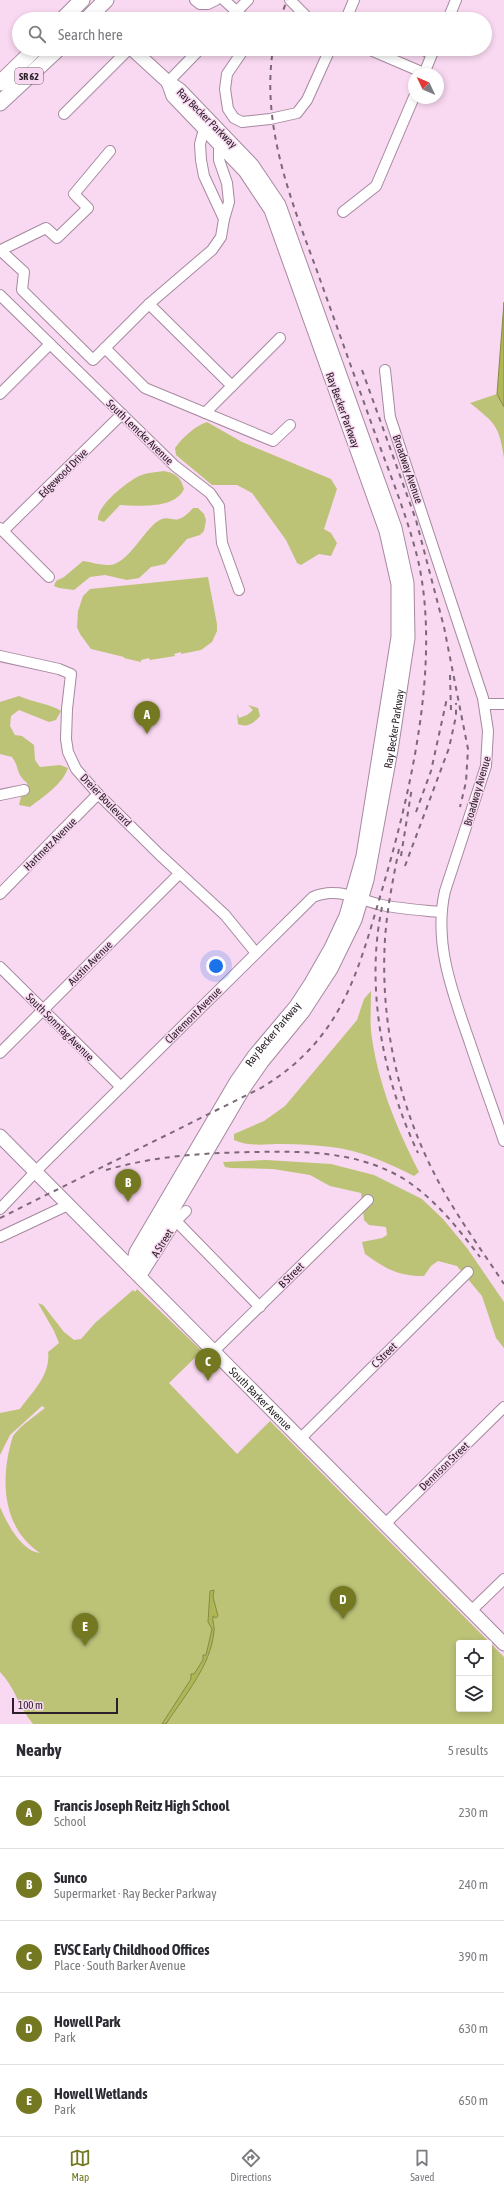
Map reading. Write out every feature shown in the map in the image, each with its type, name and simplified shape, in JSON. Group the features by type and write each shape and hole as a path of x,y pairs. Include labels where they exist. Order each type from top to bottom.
{"highway":[{"path":"96,12 106,0"},
{"path":"69,12 79,1"},
{"name":"SR 62","path":"0,83 28,56"},
{"name":"SR 62","path":"0,103 50,56"}],"main road":[{"path":"79,1 88,12"},
{"path":"140,56 168,82"},
{"name":"Ray Becker Parkway","path":"136,1274 244,1088 266,1056 304,1012 348,937 357,897 395,660 399,598 394,563 386,531 271,210 251,178 173,96 168,82"},
{"name":"Ray Becker Parkway","path":"168,82 180,90 252,165 279,206 401,546 409,598 408,638 374,851 357,897"},
{"name":"South Barker Avenue","path":"0,1136 504,1644"}],"street":[{"path":"196,0 200,4 208,4 216,0"},
{"path":"224,0 237,11 248,0"},
{"path":"290,0 302,12"},
{"path":"350,12 354,0"},
{"path":"451,12 456,0"},
{"path":"64,114 122,56"},
{"path":"168,82 193,56"},
{"path":"239,56 227,74 226,89 228,109 234,118 242,122 270,119 297,113 307,100 327,56"},
{"path":"384,56 411,68"},
{"path":"426,68 431,56"},
{"path":"343,212 376,186 411,104"},
{"path":"204,129 200,144 204,176 224,219"},
{"path":"110,151 74,194 88,208 57,238 46,228 0,250 24,272 22,290 93,360 149,304 212,250 221,237 229,202 227,183 219,160 218,144"},
{"name":"South Lemcke Avenue","path":"0,295 175,466 214,498 221,516 224,554 239,590"},
{"path":"149,304 232,386"},
{"path":"205,413 280,338"},
{"path":"0,394 50,344"},
{"path":"105,348 145,388 205,413 273,441 290,425"},
{"name":"Broadway Avenue","path":"385,370 390,417 451,596 484,704 488,731 486,766 445,891 441,912 442,948 448,973 504,1141"},
{"name":"Edgewood Drive","path":"1,529 122,414"},
{"path":"1,529 49,577"},
{"name":"Dreier Boulevard","path":"0,656 59,669 71,674 66,726 68,752 76,769 98,794 179,874 224,915 256,952"},
{"path":"484,704 504,704"},
{"path":"0,795 24,790"},
{"name":"Hartmetz Avenue","path":"0,894 98,794"},
{"name":"Austin Avenue","path":"0,1053 179,874"},
{"name":"Claremont Avenue","path":"0,1209 35,1172 313,897 328,892 357,897 382,905 441,912"},
{"name":"South Sonntag Avenue","path":"0,967 121,1087"},
{"name":"B Street","path":"214,1351 368,1200"},
{"path":"0,1237 68,1205"},
{"name":"A Street","path":"136,1274 176,1221 186,1211"},
{"path":"176,1221 260,1307"},
{"name":"C Street","path":"300,1438 468,1272"},
{"name":"Dennison Street","path":"385,1524 504,1407"},
{"path":"471,1611 504,1579"}],"shaded area":[{"path":"504,302 504,407 497,394"},
{"path":"497,394 504,407 504,458 498,431 485,415 470,403"},
{"path":"207,422 242,442 331,479 337,489 324,529 331,533 337,543 331,556 319,554 301,565 297,563 286,540 252,493 237,485 212,485 176,455 175,448 182,440 194,429"},
{"path":"164,471 172,473 180,479 184,489 173,500 146,506 120,505 104,522 98,520 102,508 113,495 127,483 142,475"},
{"path":"193,508 198,508 204,514 206,520 204,531 200,535 187,539 165,564 151,567 139,578 127,580 105,575 90,577 74,590 54,586 56,581 64,577 83,561 105,565 115,564 128,554 158,521 167,518 181,518 187,515"},
{"path":"208,577 217,631 212,642 201,650 181,654 181,652 174,654 175,656 150,660 149,658 141,660 141,662 91,649 80,634 77,627 78,611 83,596 90,589"},
{"path":"19,696 61,711 56,720 49,722 19,710 11,716 10,726 15,735 22,736 34,745 35,760 40,767 60,765 68,768 62,780 30,807 19,805 21,797 28,789 27,783 19,773 12,757 0,754 0,702"},
{"path":"248,705 258,708 260,716 250,724 238,724 237,713 239,718 247,715 253,710"},
{"path":"371,991 371,1031 378,1068 395,1121 419,1172 414,1176 374,1158 352,1151 325,1146 300,1144 245,1144 234,1140 234,1134 264,1121 285,1106 357,1020 364,999"},
{"path":"266,1160 331,1164 374,1175 422,1199 443,1219 467,1248 504,1302 504,1348 496,1338 482,1296 457,1266 438,1261 431,1266 424,1276 407,1275 386,1268 365,1254 362,1242 382,1238 387,1235 386,1227 369,1225 364,1220 361,1193 330,1186 310,1175 273,1169 231,1168 225,1167 223,1162"},
{"path":"137,1289 202,1351 169,1383 237,1454 270,1421 487,1640 456,1640 456,1712 492,1712 492,1645 504,1657 504,1724 33,1724 28,1718 10,1684 0,1672 0,1507 11,1528 21,1542 33,1551 40,1553 27,1542 18,1530 11,1515 7,1500 6,1468 13,1436 24,1424 45,1408 42,1406 10,1435 0,1455 0,1413 20,1409 44,1376 47,1368 48,1352 59,1343 38,1303 43,1305 64,1332 74,1340 81,1339 95,1323 133,1290 135,1292"},
{"path":"214,1590 213,1597 218,1616 216,1618 213,1616 214,1629 212,1644 208,1656 196,1680 166,1724 162,1724 191,1679 191,1674 194,1674 203,1660 203,1655 206,1655 212,1629 208,1622 210,1591"}],"railway":[{"path":"283,12 287,0"},
{"path":"0,1218 261,1088 288,1069 311,1048 328,1026 354,977 373,921 403,811 420,726 424,683 426,641 424,599 418,560 399,499 288,190 275,134 271,106 270,78 272,56"},
{"path":"362,370 416,520 444,627 468,749 466,782 460,807"},
{"path":"450,675 451,711"},
{"path":"416,812 431,771 447,698"},
{"path":"405,866 449,748 456,716 456,703"},
{"path":"401,856 412,787"},
{"path":"399,849 387,916 384,970 389,1031 394,1061 411,1121 436,1177 460,1218 504,1284"},
{"path":"382,907 377,938 376,969 380,1033 395,1095 418,1153"},
{"path":"106,1170 161,1158 215,1153 292,1152 350,1158 386,1170 404,1179 426,1195 445,1214 480,1257"}],"place":[{"name":"Francis Joseph Reitz High School","path":"147,734"},
{"name":"Sunco","path":"128,1202"},
{"name":"EVSC Early Childhood Offices","path":"208,1381"},
{"name":"Howell Park","path":"343,1619"},
{"name":"Howell Wetlands","path":"85,1646"}]}
